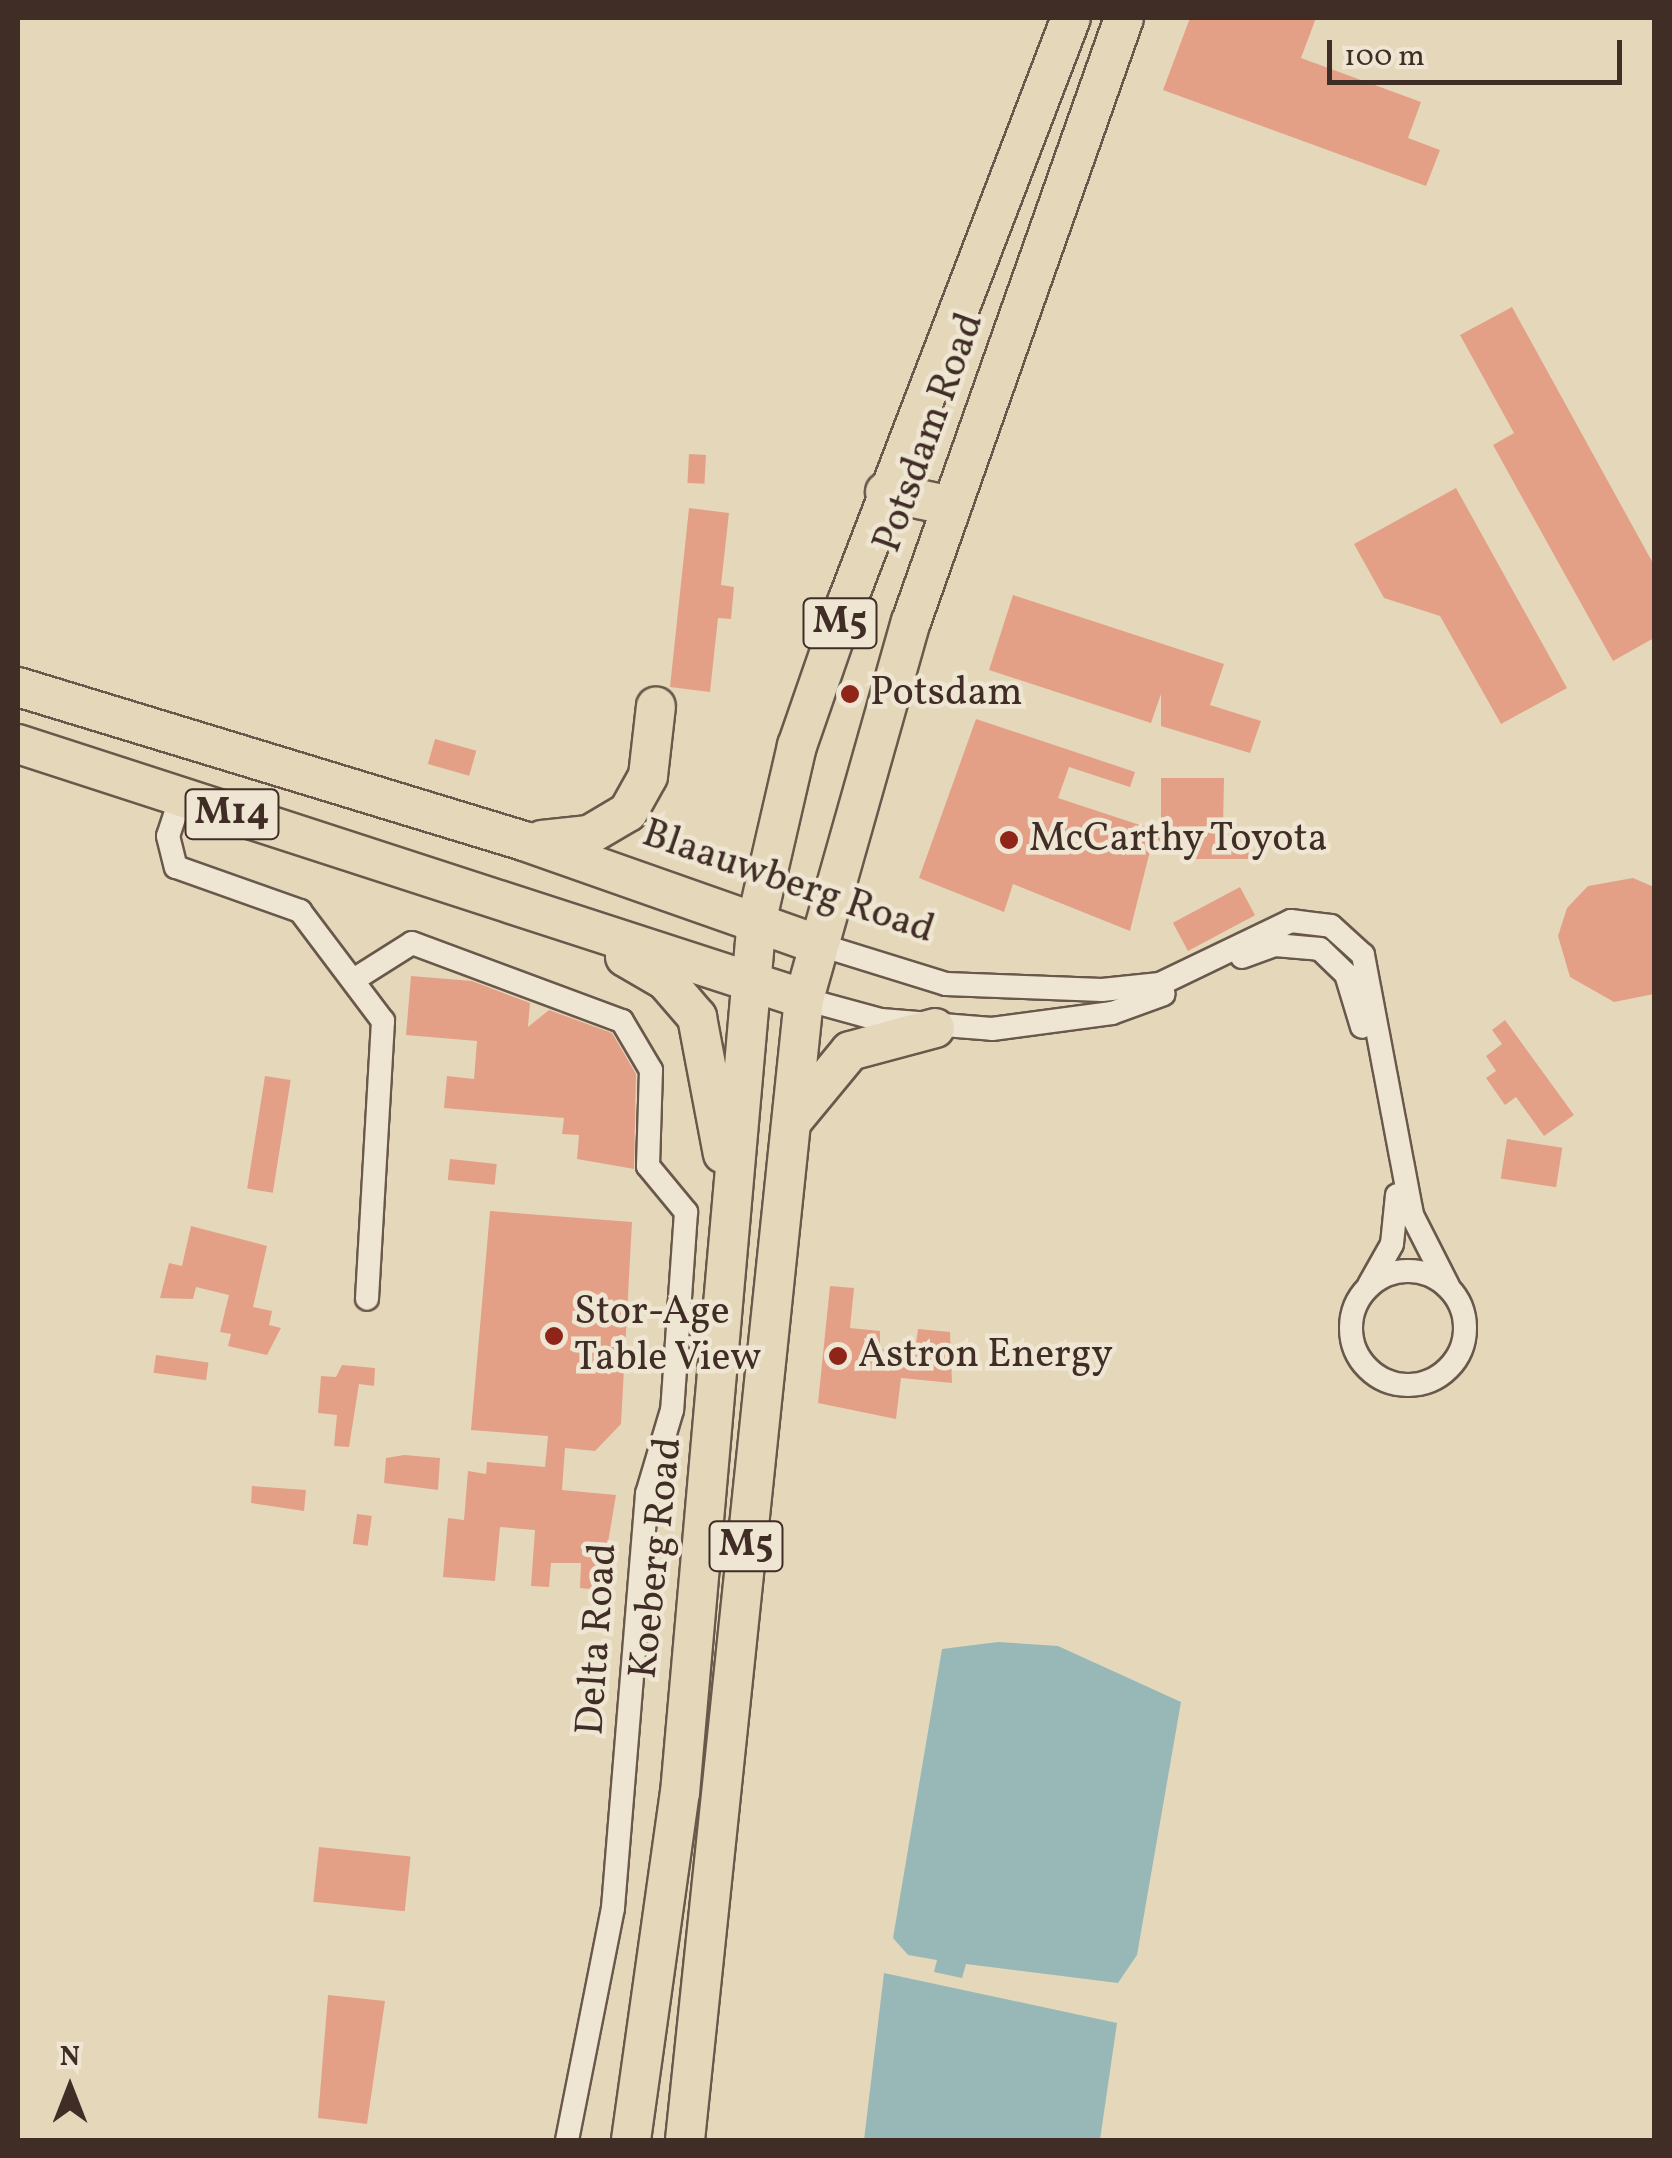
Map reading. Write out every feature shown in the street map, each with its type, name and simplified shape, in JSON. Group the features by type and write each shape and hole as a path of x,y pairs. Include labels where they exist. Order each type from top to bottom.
{"main road":[{"name":"Potsdam Road","path":"749,982 757,919 798,746 890,479 1072,18"},
{"name":"Potsdam Road","path":"804,999 817,944 956,494 1124,18"},
{"path":"890,479 956,494"},
{"name":"Blaauwberg Road","path":"18,687 524,841 757,919 817,944"},
{"path":"524,841 590,835 628,812 648,776 656,706"},
{"name":"M14","path":"18,744 556,922 804,999"},
{"path":"556,922 655,974 692,1008 736,1182"},
{"name":"Koeberg Road","path":"630,2140 680,1793 736,1182 749,982"},
{"name":"M5","path":"685,2140 804,999"},
{"path":"789,1127 850,1051 935,1028"}],"street":[{"path":"181,797 168,836 176,866 300,911 355,979 386,1036 367,1299"},
{"name":"Blaauwberg Road","path":"817,944 946,984 1141,988 1265,930 1322,922"},
{"path":"804,999 935,1028 1112,1014 1263,948 1312,947 1335,961 1355,997 1398,1200 1392,1244 1352,1317 1356,1353 1382,1379 1408,1385 1444,1372 1462,1348 1464,1314 1412,1215 1363,956 1322,922 1312,947"},
{"name":"Delta Road","path":"355,979 400,946 428,945 622,1021 651,1070 646,1159 686,1212 670,1422 647,1494 613,1908 567,2140"},
{"path":"1369,1285 1408,1270 1448,1286"}],"water":[{"path":"998,1642 1058,1646 1181,1702 1137,1955 1118,1983 966,1964 962,1978 934,1972 937,1960 908,1955 893,1938 942,1649"},
{"path":"884,1973 1117,2023 1100,2140 864,2140"}],"building":[{"path":"1190,18 1316,18 1301,58 1421,102 1408,138 1440,150 1426,186 1163,90"},
{"path":"1512,307 1654,565 1654,638 1613,661 1493,445 1514,433 1460,335"},
{"path":"689,454 706,455 704,484 687,483"},
{"path":"1456,488 1567,688 1501,724 1440,616 1384,598 1354,544"},
{"path":"689,508 729,513 721,585 734,587 731,619 718,618 710,692 670,687"},
{"path":"1013,595 1224,664 1210,705 1261,721 1250,753 1161,726 1161,694 1151,723 989,670"},
{"path":"976,719 1135,772 1130,787 1069,767 1058,798 1161,832 1161,778 1224,778 1223,828 1249,829 1249,859 1189,859 1189,843 1152,843 1130,931 1013,884 1004,912 919,878"},
{"path":"435,739 476,751 469,776 428,764"},
{"path":"1633,878 1654,887 1654,994 1614,1002 1570,977 1558,936 1567,908 1588,886"},
{"path":"1240,887 1255,915 1188,951 1173,923"},
{"path":"411,976 472,981 530,1003 528,1027 549,1010 612,1033 636,1074 634,1169 577,1159 579,1135 562,1134 564,1118 444,1108 447,1076 474,1079 477,1041 406,1035"},
{"path":"1505,1020 1574,1115 1544,1136 1516,1097 1505,1105 1486,1078 1496,1071 1486,1056 1502,1044 1492,1030"},
{"path":"265,1076 291,1080 273,1193 247,1189"},
{"path":"1507,1139 1562,1148 1556,1187 1501,1179"},
{"path":"450,1159 497,1164 495,1185 448,1180"},
{"name":"Stor-Age Table View","path":"490,1211 632,1222 621,1424 595,1451 565,1448 562,1490 616,1495 600,1590 580,1588 581,1563 551,1563 549,1587 531,1586 535,1530 500,1527 495,1581 443,1577 448,1518 464,1520 468,1471 486,1474 487,1462 545,1467 548,1436 471,1430"},
{"path":"191,1226 267,1246 253,1307 272,1311 269,1325 281,1328 267,1355 228,1346 231,1334 220,1332 229,1295 196,1287 193,1299 160,1298 169,1263 182,1266"},
{"path":"830,1286 854,1288 850,1328 880,1331 880,1349 915,1352 918,1329 950,1332 952,1383 901,1378 896,1419 818,1403"},
{"path":"156,1355 208,1362 206,1380 153,1373"},
{"path":"342,1365 375,1368 374,1386 359,1384 349,1447 334,1446 337,1415 318,1413 321,1376 336,1377"},
{"path":"386,1458 440,1458 438,1490 384,1483"},
{"path":"252,1486 306,1490 304,1511 251,1503"},
{"path":"357,1514 372,1516 368,1546 353,1544"},
{"path":"319,1847 410,1857 405,1911 313,1902"},
{"path":"328,1995 385,2001 367,2124 318,2118"}],"place":[{"name":"Potsdam","path":"850,694"},
{"name":"McCarthy Toyota","path":"1009,840"},
{"name":"Stor-Age Table View","path":"554,1336"},
{"name":"Astron Energy","path":"838,1356"}]}
